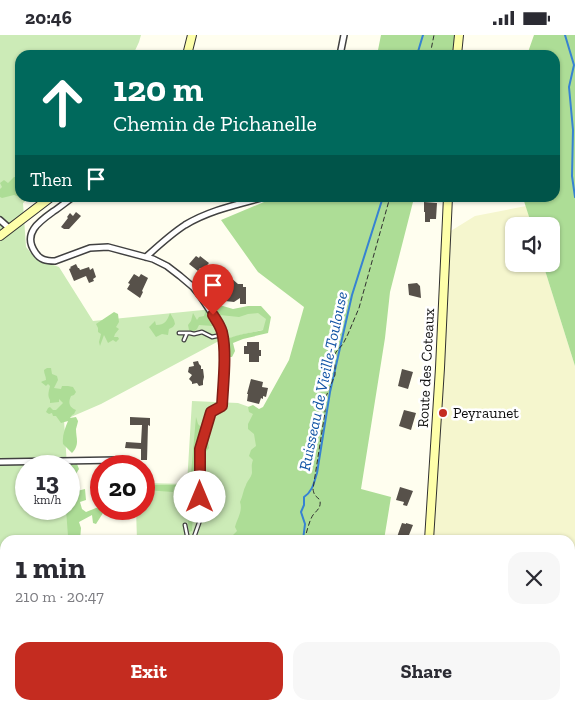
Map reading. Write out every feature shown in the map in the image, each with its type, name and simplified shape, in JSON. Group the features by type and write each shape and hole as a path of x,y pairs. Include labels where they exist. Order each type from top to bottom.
{"street":[{"path":"188,50 192,35"},
{"path":"341,50 344,35"},
{"path":"458,50 459,35"},
{"path":"0,236 44,202"},
{"path":"66,202 37,224 32,231 30,241 40,258 56,261 90,248 98,247 146,257 167,266 193,287 217,321 222,335 224,351 222,394"},
{"path":"146,257 185,225 226,207 245,202"},
{"name":"Route des Coteaux","path":"429,535 442,342 448,202"},
{"path":"0,220 10,228"},
{"path":"0,462 90,460"}],"lane":[{"path":"179,333 194,334 202,332 216,337 222,335"},
{"path":"184,340 187,333"},
{"path":"195,535 202,508 200,497 200,449 211,412 222,406 222,394"},
{"path":"185,525 187,535"}],"path":[{"path":"431,50 434,35"},
{"path":"306,535 313,515 319,510 321,503 316,498 312,489 325,399 334,375 334,358 336,352 343,344 359,308 389,202"}],"green space":[{"path":"0,35 141,35 135,50 15,50 15,202 24,202 26,247 36,259 59,267 93,321 203,310 258,309 268,318 267,329 217,342 101,404 64,420 66,455 15,455 15,520 71,520 73,535 0,535"},
{"path":"381,35 455,35 454,50 378,50"},
{"path":"534,35 575,35 575,366 546,272 560,272 560,217 529,217 524,202 560,202 560,50 529,50"},
{"path":"14,177 15,195 0,197 0,189 2,187 0,183 4,180 8,183"},
{"path":"264,202 413,202 390,292 385,338 361,489 391,497 385,535 233,535 237,531 235,527 240,512 240,502 252,473 253,460 249,456 251,450 256,446 254,434 248,429 248,424 253,414 249,412 248,407 253,405 259,409 263,407 289,360 304,307 258,272 221,220"},
{"path":"526,206 529,217 505,217 505,272 546,272 575,366 575,535 425,535 435,396 441,237 475,216"},
{"path":"210,305 233,309 261,306 271,317 268,333 233,343 235,351 232,357 226,357 225,340 263,330 266,319 258,313 239,317 215,316"},
{"path":"206,310 213,317 213,326 199,325 192,333 188,325 193,313 197,320 199,317 204,316"},
{"path":"114,312 118,314 119,322 116,327 119,329 114,337 119,339 116,342 113,340 108,343 104,335 100,346 101,334 98,332 96,324"},
{"path":"170,313 175,324 169,329 168,335 162,334 156,337 149,327 155,321 156,325 164,323"},
{"path":"51,368 52,374 57,376 58,380 54,388 61,389 62,386 68,386 73,387 76,392 71,396 70,401 72,408 76,410 70,418 76,417 78,421 76,429 77,444 72,453 63,444 63,435 68,421 61,423 52,413 46,412 50,407 56,410 63,403 59,399 59,402 50,403 48,395 50,386 48,384 46,386 41,382 46,380 44,370"},
{"path":"192,401 238,403 260,411 258,457 237,535 137,535 136,520 155,520 155,483 187,484"},
{"path":"196,417 198,424 202,428 203,434 200,440 208,442 209,448 205,453 200,454 198,486 195,486 192,531 189,532 190,490 178,491 178,487 174,487 173,492 155,491 155,485 190,485"},
{"path":"85,489 86,500 80,502 80,490"},
{"path":"80,502 82,509 86,512 90,510 90,516 79,522 80,535 68,535 67,520 80,520"},
{"path":"93,520 99,520 96,524 93,523"}],"building":[{"path":"424,202 437,203 436,219 430,219 430,222 425,222"},
{"path":"76,212 81,216 69,229 61,227 70,213 73,216"},
{"path":"196,256 199,258 200,256 209,263 203,270 200,268 198,271 189,264"},
{"path":"76,264 80,270 89,267 90,270 93,268 96,277 93,279 94,281 89,283 86,276 74,281 69,269"},
{"path":"134,274 139,277 141,274 148,278 140,298 127,289 130,284 128,283"},
{"path":"231,278 238,284 243,284 243,287 246,287 246,304 240,304 240,298 234,302 225,301 225,292 220,288"},
{"path":"417,283 420,286 421,298 409,295 408,284"},
{"path":"247,342 259,342 261,356 259,356 259,362 249,362 249,354 244,354 244,346 247,346"},
{"path":"198,361 201,369 203,369 204,377 203,385 199,386 197,383 192,384 189,379 192,375 188,372 189,367 194,366 193,362"},
{"path":"402,369 413,372 408,389 398,386"},
{"path":"251,379 263,382 262,387 268,388 266,397 263,396 263,399 261,398 259,404 247,401"},
{"path":"404,410 416,413 411,430 399,426"},
{"path":"130,417 150,418 147,455 141,455 141,449 125,448 126,442 141,443 142,425 130,425"},
{"path":"400,487 413,491 407,506 403,505 404,502 396,500"},
{"path":"402,523 413,525 409,535 398,535"}],"waterway":[{"name":"Ruisseau de Vieille-Toulouse","path":"418,50 423,35"},
{"path":"565,35 574,65 569,87 573,130 572,176 575,197"},
{"name":"Ruisseau de Vieille-Toulouse","path":"304,535 305,524 301,512 304,505 304,497 311,489 317,473 330,392 352,295 381,202"}],"place":[{"name":"Peyraunet","path":"443,413"}],"route":[{"path":"200,497 200,449 211,412 222,406 224,351 222,332 213,315"}]}
